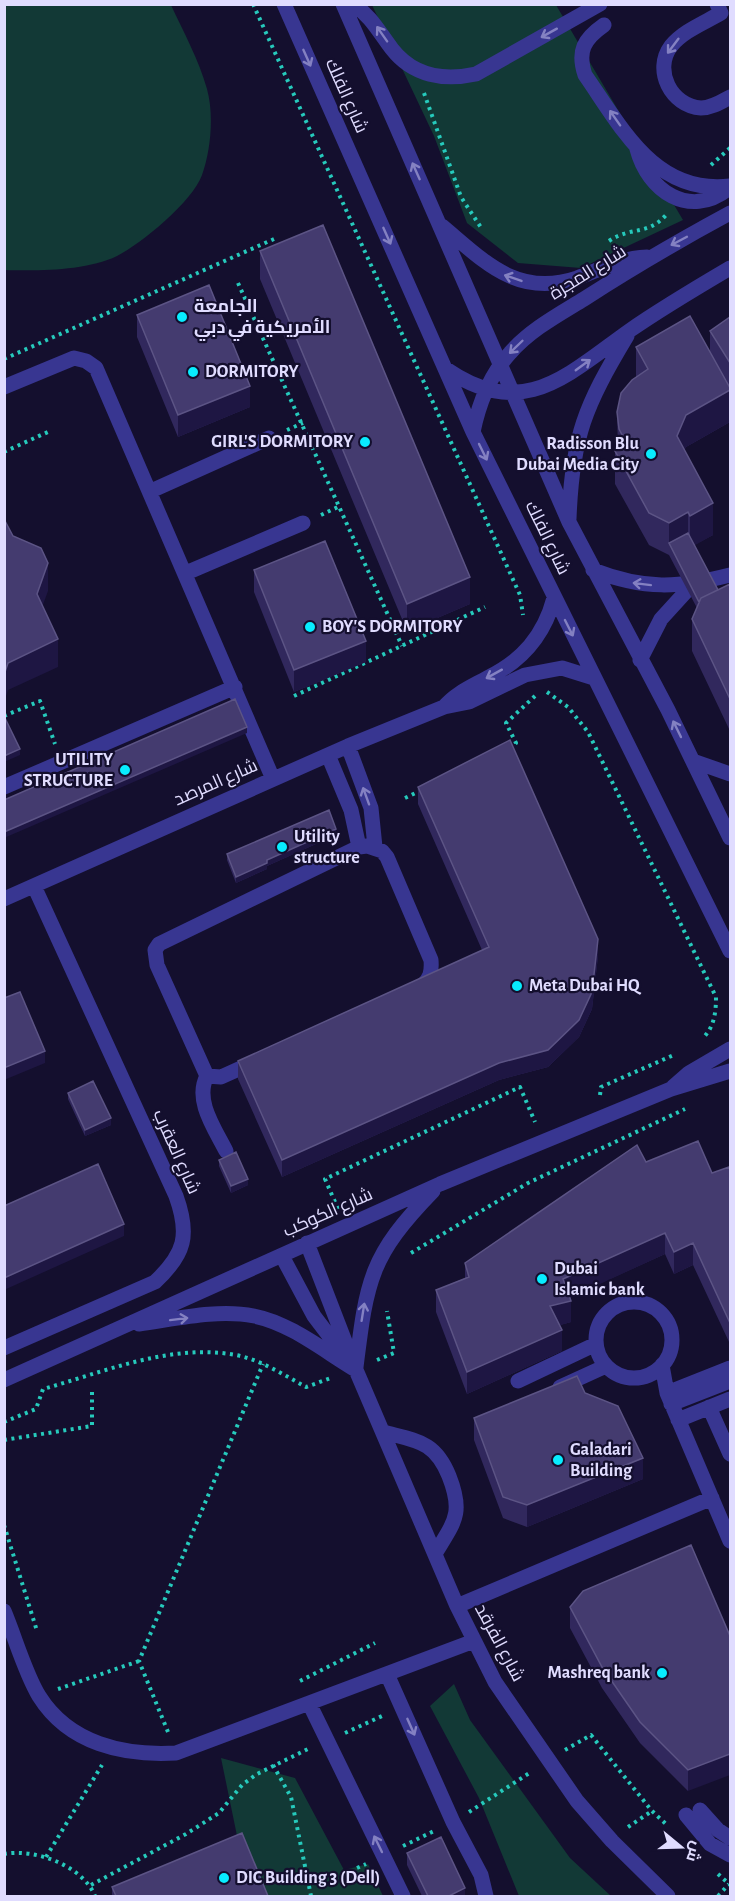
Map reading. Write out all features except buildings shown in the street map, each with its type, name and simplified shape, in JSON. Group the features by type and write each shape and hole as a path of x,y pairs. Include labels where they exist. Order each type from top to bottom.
{"street":[{"name":"شارع الفلك","path":"284,4 473,432 730,951"},
{"name":"شارع الفلك","path":"343,4 440,224 510,392 569,522 693,761 730,838"},
{"path":"352,4 374,22 405,62 419,71 437,77 457,78 476,74 600,4"},
{"path":"717,4 721,13 682,36 670,47 664,63 664,79 673,94 686,104 702,108 718,105 730,97"},
{"path":"604,25 590,36 582,47 580,61 585,75 637,149 671,176 692,184 713,188 730,187"},
{"path":"637,149 641,166 651,181 664,192 680,199 694,201 709,199 730,187"},
{"name":"شارع المجرة","path":"473,432 486,389 499,366 532,333 650,256 730,213"},
{"path":"440,224 503,274 533,284 564,282 622,260 650,256"},
{"path":"446,369 465,381 486,389 510,392 537,389 563,379 630,330 730,268"},
{"path":"569,522 572,462 580,426 603,376 630,330"},
{"path":"4,387 62,361 74,358 86,361 96,368 273,779"},
{"path":"150,491 269,438"},
{"path":"186,573 303,523"},
{"path":"593,570 631,583 692,585 730,575"},
{"path":"640,660 661,619 692,585"},
{"name":"شارع المرصد","path":"444,707 456,695 511,665 536,640 550,613 554,598"},
{"name":"شارع المرصد","path":"4,899 348,746 444,707 469,702 518,677 550,668 573,670 594,678"},
{"path":"4,787 235,687"},
{"path":"348,746 371,808 367,847"},
{"path":"207,1076 221,1077 422,986 431,975 431,960 387,858 367,847 328,755"},
{"path":"693,761 730,774"},
{"path":"207,1076 157,964 155,950 159,944 367,847"},
{"name":"شارع العقرب","path":"4,1348 155,1282 173,1265 183,1243 184,1219 176,1196 34,886"},
{"name":"شارع الكوكب","path":"671,1089 689,1073 730,1049"},
{"name":"شارع الكوكب","path":"4,1380 440,1184 671,1089 730,1071"},
{"path":"207,1076 203,1083 202,1100 226,1151"},
{"path":"121,1326 233,1313 255,1316 275,1322 356,1370 364,1307 378,1259 401,1225 440,1184"},
{"name":"شارع الفرقد","path":"307,1243 356,1370 457,1606 501,1691 577,1801 612,1841 669,1896"},
{"name":"شارع الفرقد","path":"282,1256 314,1316 356,1370"},
{"path":"645,1303 665,1318 672,1342 662,1365 653,1373 628,1378 606,1366 599,1356 596,1344 597,1331 610,1310 621,1304 645,1303"},
{"path":"518,1381 596,1344"},
{"path":"662,1365 669,1398 730,1541"},
{"path":"545,1393 606,1366"},
{"path":"669,1398 730,1368"},
{"path":"641,1377 669,1398"},
{"path":"669,1398 730,1381"},
{"path":"678,1420 730,1400"},
{"path":"709,1407 730,1454"},
{"path":"383,1432 423,1444 442,1457 457,1497 457,1508 455,1520 435,1554"},
{"path":"457,1606 712,1498"},
{"path":"4,1611 39,1696 59,1719 84,1737 112,1749 144,1755 176,1753 474,1641"},
{"path":"387,1674 453,1822 481,1875 486,1896"},
{"path":"309,1703 404,1896"},
{"path":"730,1838 693,1813 710,1844 730,1855"}],"path":[{"path":"254,4 520,595 524,611 522,630 536,640"},
{"path":"419,71 423,90 461,197 485,234"},
{"path":"692,184 730,148"},
{"path":"601,247 621,234 654,228 680,199"},
{"path":"4,359 274,239"},
{"path":"238,283 402,646"},
{"path":"4,452 50,431"},
{"path":"294,696 485,607"},
{"path":"502,753 513,748 516,743 506,723 542,689 568,707 588,732 716,997 716,1013 710,1032 694,1046"},
{"path":"4,716 40,701 62,762"},
{"path":"405,798 426,788"},
{"path":"620,1140 598,1092 601,1087 684,1051"},
{"path":"346,1226 325,1179 520,1087 543,1142"},
{"path":"176,1753 139,1660 263,1364"},
{"path":"4,1440 92,1426 92,1391"},
{"path":"4,1525 39,1638"},
{"path":"39,1696 139,1660"},
{"path":"91,1885 219,1813 242,1785 273,1765 402,1708"},
{"path":"573,1744 591,1734 652,1811 669,1827"},
{"path":"46,1857 112,1749"},
{"path":"273,1765 291,1797 311,1896"},
{"path":"631,1825 652,1811"},
{"path":"4,1854 16,1852 46,1857 91,1885 95,1896"},
{"path":"712,1868 730,1885 718,1896"}],"green space":[{"path":"5,4 171,5 204,78 211,121 205,165 197,186 165,221 127,250 105,261 91,265 47,270 5,270"},
{"path":"372,5 556,5 683,220 581,268 518,263 467,223 434,136"},
{"path":"454,1684 470,1720 570,1858 611,1896 519,1896 479,1798 430,1706"},
{"path":"221,1758 295,1778 344,1870 368,1864 383,1896 257,1896 242,1860"}],"place":[{"name":"الجامعة الأمريكية في دبي","path":"182,317"},
{"name":"DORMITORY","path":"193,372"},
{"name":"GIRL'S DORMITORY","path":"365,442"},
{"name":"Radisson Blu Dubai Media City","path":"651,454"},
{"name":"BOY'S DORMITORY","path":"310,627"},
{"name":"UTILITY STRUCTURE","path":"125,770"},
{"name":"Utility structure","path":"282,847"},
{"name":"Meta Dubai HQ","path":"517,986"},
{"name":"Dubai Islamic bank","path":"542,1279"},
{"name":"Galadari Building","path":"558,1460"},
{"name":"Mashreq bank","path":"662,1673"},
{"name":"DIC Building 3 (Dell)","path":"224,1878"}]}
